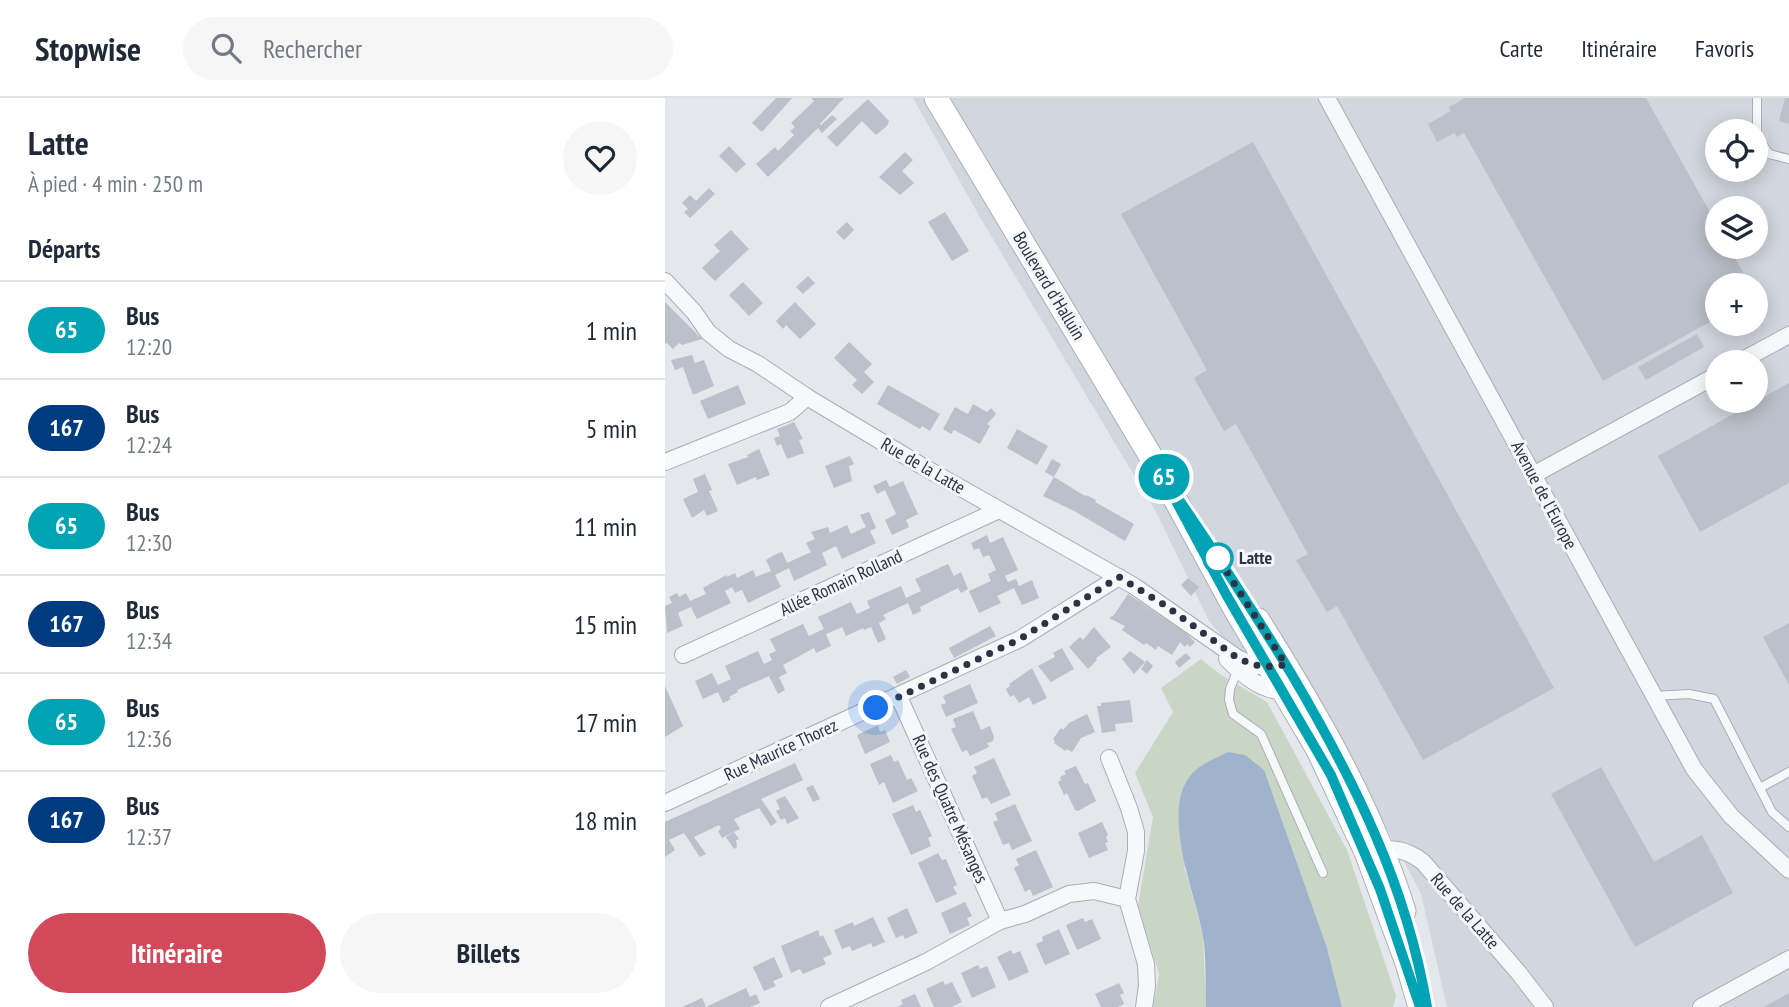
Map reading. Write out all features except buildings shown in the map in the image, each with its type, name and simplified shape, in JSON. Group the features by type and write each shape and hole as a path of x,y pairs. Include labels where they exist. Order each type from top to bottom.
{"main road":[{"name":"Boulevard d'Halluin","path":"936,98 1162,475 1203,534 1292,692 1347,772 1374,850 1420,1007"},
{"name":"Boulevard d'Halluin","path":"1374,850 1412,937 1427,1007"}],"street":[{"name":"Avenue de l'Europe","path":"1327,98 1694,769 1731,816 1789,870"},
{"name":"Rue de la Latte","path":"665,281 715,338 729,349 999,510 1119,577 1239,659 1256,666 1277,666"},
{"path":"1761,350 1789,335"},
{"path":"1535,474 1705,381"},
{"path":"665,462 790,412 807,397"},
{"name":"Allée Romain Rolland","path":"683,655 999,510"},
{"name":"Rue Maurice Thorez","path":"665,803 1020,639 1119,577"},
{"name":"Rue de la Latte","path":"1198,629 1238,670 1263,687 1292,692"},
{"name":"Rue des Quatre Mésanges","path":"899,697 1000,920"},
{"path":"1109,758 1136,832 1136,851 1127,898 1146,964 1144,1007"},
{"name":"Rue de la Latte","path":"1374,850 1403,850 1423,862 1545,1007"},
{"path":"829,1007 926,962 977,936 1000,920 1025,914 1077,892 1094,891 1127,898"},
{"path":"1701,1007 1789,959"}],"lane":[{"path":"1757,98 1757,136 1769,154 1789,159"},
{"path":"1238,670 1230,688 1229,699 1233,714 1261,734 1323,873"},
{"path":"1653,696 1689,694 1714,699 1772,812 1789,827"},
{"path":"1760,788 1789,772"}],"shaded area":[{"path":"913,98 1789,98 1789,1007 1447,1007 1421,894 1383,821 1209,621 1156,512 981,219"}],"green space":[{"path":"1201,659 1221,675 1267,702 1347,850 1396,996 1393,1007 1342,1007 1327,948 1184,866 1203,934 1206,1007 1153,1007 1159,974 1138,906 1153,817 1135,773 1173,712 1161,688"}],"water":[{"path":"1228,752 1245,755 1264,770 1327,948 1342,1007 1206,1007 1204,940 1187,875 1179,833 1179,812 1181,794 1192,774"}],"bus line":[{"name":"65","path":"1420,1007 1407,963 1366,852 1331,775 1227,596 1162,475 1278,652 1328,736 1363,803 1383,849 1407,918 1427,1007"}],"place":[{"name":"Latte","path":"1218,558"}],"route":[{"path":"876,708 1039,629 1119,577 1166,606 1239,659 1268,668 1286,665 1215,553 1218,558"}]}
